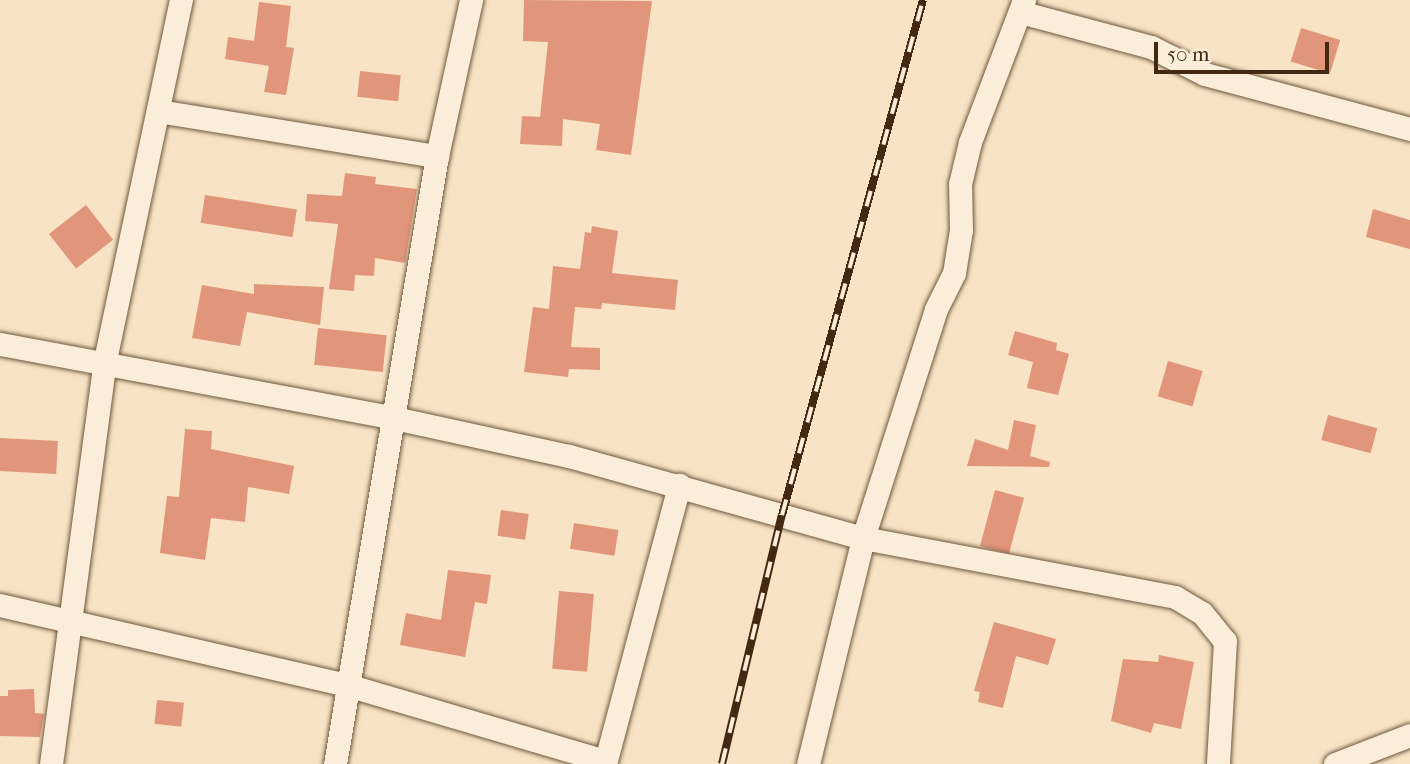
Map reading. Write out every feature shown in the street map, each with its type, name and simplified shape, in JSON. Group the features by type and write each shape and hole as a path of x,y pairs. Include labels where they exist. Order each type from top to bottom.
{"street":[{"path":"51,764 105,360 181,0"},
{"path":"335,764 437,156 471,0"},
{"path":"808,764 863,538 936,309 954,273 961,230 960,184 970,142 1022,6 1151,47 1205,74 1410,129"},
{"path":"158,111 437,156"},
{"path":"0,344 105,360 394,418 679,485 863,538 1175,597 1202,613 1225,641 1218,764"},
{"path":"0,605 69,618 347,685 605,762 679,485"},
{"path":"1335,764 1410,735"}],"building":[{"path":"524,0 652,1 631,155 596,150 600,124 563,119 562,146 520,144 522,116 540,117 548,42 523,41"},
{"path":"259,2 291,6 286,47 294,48 286,95 264,92 269,66 225,59 228,37 254,41"},
{"path":"1301,28 1340,40 1330,73 1291,61"},
{"path":"360,71 401,75 398,101 357,97"},
{"path":"345,173 376,177 375,184 417,189 405,263 375,258 374,276 355,275 354,291 329,289 338,224 305,221 307,194 342,196"},
{"path":"205,195 297,210 292,237 201,223"},
{"path":"86,205 113,240 76,269 49,234"},
{"path":"1373,209 1410,220 1410,249 1366,237"},
{"path":"592,226 618,231 612,273 678,280 675,310 602,303 601,309 575,307 571,347 600,348 600,370 569,369 568,377 524,372 533,307 549,309 553,266 580,269 585,232 591,233"},
{"path":"254,284 324,287 320,325 247,312 240,346 192,338 202,285 254,294"},
{"path":"318,328 387,335 383,372 314,365"},
{"path":"1015,331 1057,343 1056,350 1069,354 1058,395 1027,388 1033,362 1008,355"},
{"path":"1168,361 1203,371 1192,406 1158,397"},
{"path":"1328,415 1377,428 1371,453 1321,440"},
{"path":"1014,420 1036,425 1030,456 1050,462 1049,467 967,466 975,439 1008,450"},
{"path":"185,429 212,431 211,449 294,466 289,494 248,487 245,522 211,518 205,560 160,553 167,496 179,497"},
{"path":"0,438 58,441 56,474 0,471"},
{"path":"995,490 1024,498 1009,554 980,546"},
{"path":"501,510 529,514 525,540 497,536"},
{"path":"574,523 618,530 614,556 570,549"},
{"path":"448,570 491,575 487,604 475,602 465,657 400,645 406,613 441,620"},
{"path":"559,591 594,594 587,672 552,669"},
{"path":"994,622 1056,639 1048,665 1016,656 1003,708 978,702 980,692 974,691"},
{"path":"1159,655 1194,662 1181,729 1154,723 1151,733 1111,721 1123,659 1158,662"},
{"path":"34,689 35,713 44,714 40,737 0,736 0,696 8,696 8,690"},
{"path":"157,700 184,703 181,727 154,724"}],"railway":[{"path":"722,764 782,515 923,0"}]}
